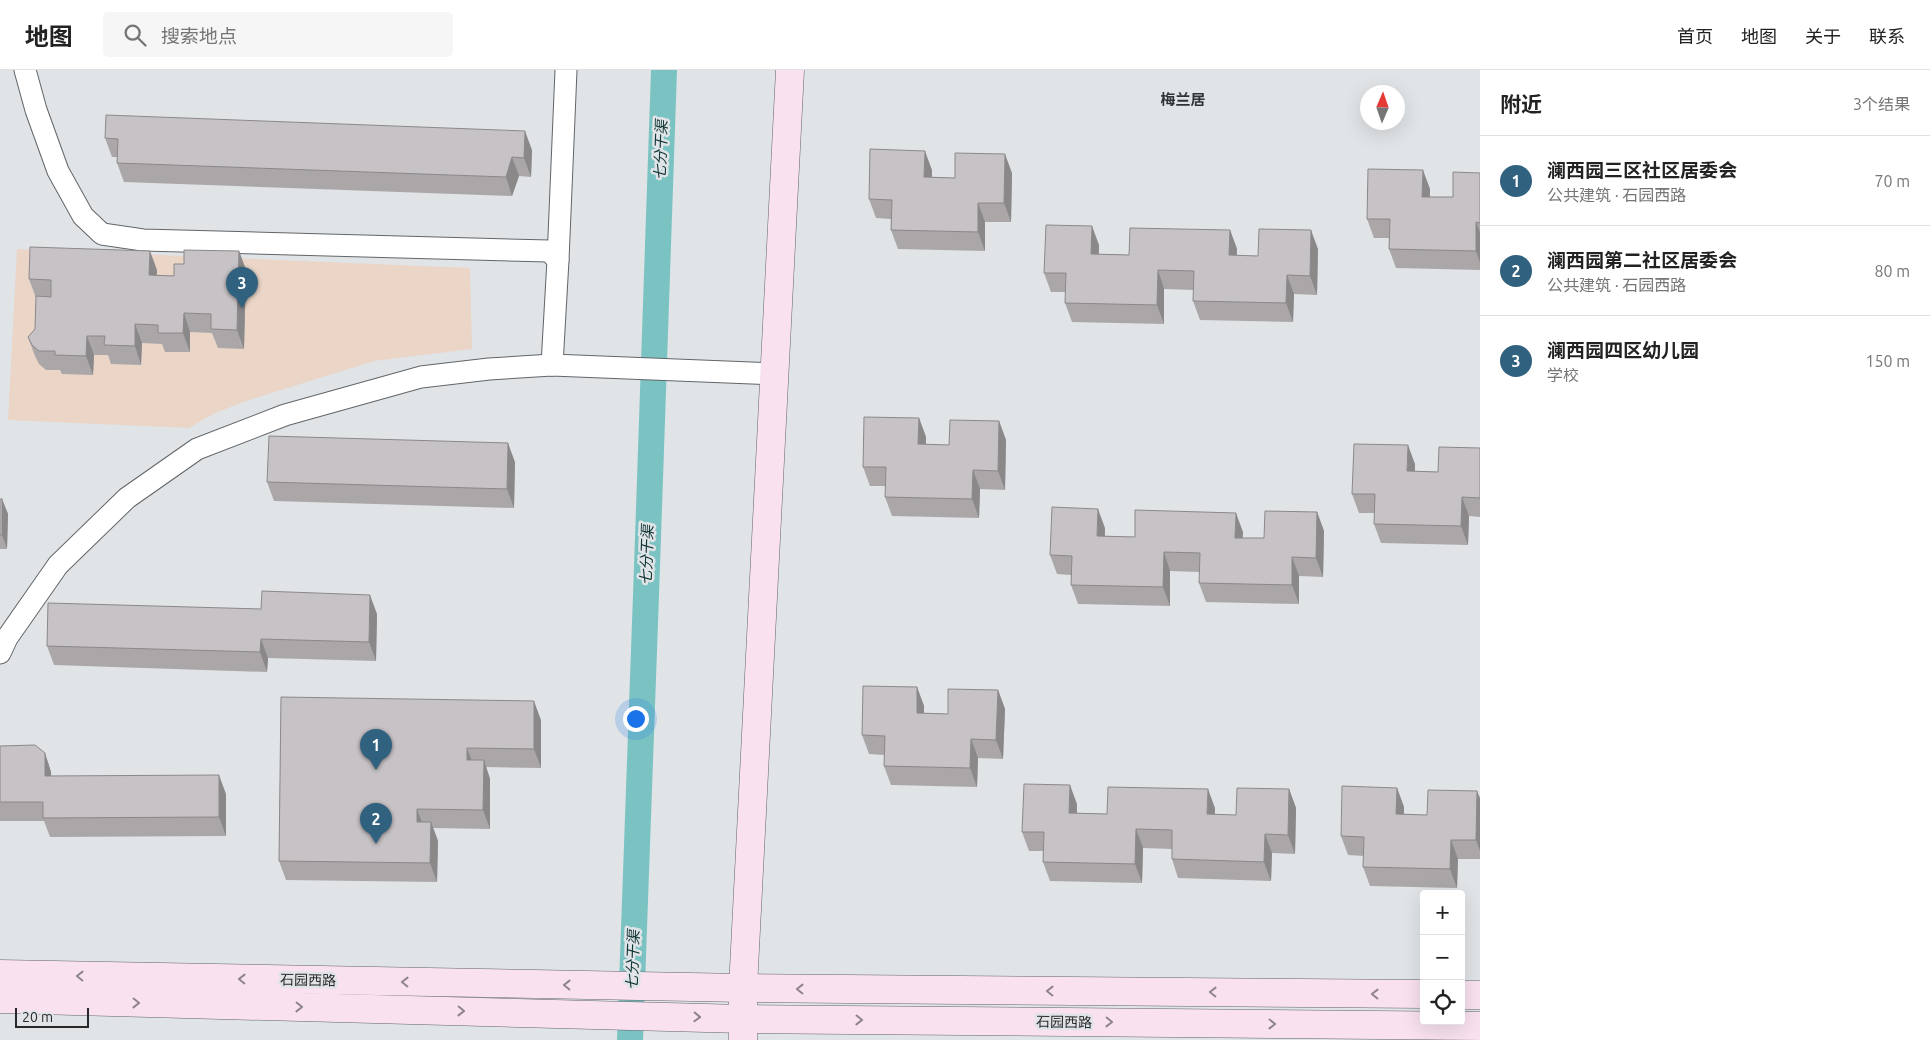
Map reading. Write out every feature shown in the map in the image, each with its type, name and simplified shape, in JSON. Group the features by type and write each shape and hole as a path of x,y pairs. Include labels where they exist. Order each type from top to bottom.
{"street":[{"path":"25,70 36,110 58,171 83,216 102,234 143,240 549,251 558,260"},
{"path":"552,365 566,70"},
{"path":"743,1029 743,988 790,70"},
{"path":"0,653 7,638 58,565 127,498 197,449 285,415 421,377 552,365 774,374"},
{"name":"石园西路","path":"0,974 743,988"},
{"path":"743,988 1420,994"},
{"path":"1465,995 1480,995"},
{"name":"石园西路","path":"0,999 648,1016 743,1029 1480,1026"}],"shaded area":[{"path":"17,249 470,268 472,349 374,361 246,401 213,414 189,428 8,420"}],"building":[{"path":"106,115 525,131 524,158 512,157 506,177 117,163 118,139 105,138"},
{"path":"870,149 925,151 924,177 955,178 955,153 1005,154 1004,203 978,203 978,232 891,230 892,200 869,199"},
{"path":"1368,169 1423,170 1422,197 1453,197 1453,172 1480,173 1480,223 1476,222 1476,251 1389,249 1390,219 1367,219"},
{"path":"1046,225 1092,226 1091,254 1129,255 1130,228 1230,230 1229,255 1258,256 1259,229 1311,230 1310,276 1287,275 1286,303 1193,301 1194,271 1158,270 1157,305 1065,303 1066,273 1044,273"},
{"path":"30,247 150,251 149,275 174,276 174,264 184,264 184,250 239,251 237,330 211,329 211,314 184,313 183,333 158,333 158,325 135,324 135,346 104,345 105,336 87,336 86,356 55,355 55,351 39,351 32,345 28,337 35,329 36,296 51,297 51,280 29,279"},
{"path":"864,417 919,418 918,444 949,445 950,420 999,421 998,471 973,470 972,499 885,497 886,467 863,467"},
{"path":"269,436 508,443 507,489 267,482"},
{"path":"1354,444 1408,445 1407,471 1438,472 1439,447 1480,448 1480,498 1462,497 1461,526 1374,524 1375,494 1352,494"},
{"path":"0,499 2,499 2,535 0,535"},
{"path":"1052,507 1098,509 1097,536 1135,537 1135,510 1236,513 1235,538 1264,538 1265,511 1317,512 1316,558 1292,557 1292,585 1199,583 1200,553 1164,552 1163,587 1071,585 1072,556 1050,555"},
{"path":"262,591 370,595 369,642 261,639 260,652 47,646 48,603 261,609"},
{"path":"863,686 917,687 917,713 948,714 948,689 998,690 996,740 971,739 970,768 884,766 885,736 862,735"},
{"path":"281,697 534,701 534,749 467,748 467,760 484,760 483,810 417,809 417,822 431,822 430,863 279,861"},
{"path":"35,745 45,753 45,776 219,775 219,817 43,818 43,802 0,802 0,746"},
{"path":"1024,784 1070,785 1069,813 1107,814 1108,787 1208,789 1207,814 1236,815 1237,788 1289,789 1288,835 1265,834 1264,862 1172,859 1172,830 1136,829 1135,864 1043,862 1044,832 1022,832"},
{"path":"1342,786 1397,788 1396,814 1427,815 1428,790 1477,791 1476,840 1451,840 1450,869 1363,867 1364,837 1341,836"}],"waterway":[{"name":"七分干渠","path":"630,1040 664,70"}],"place":[{"name":"澜西园四区幼儿园","path":"242,308"},
{"name":"澜西园三区社区居委会","path":"376,770"},
{"name":"澜西园第二社区居委会","path":"376,844"}],"district":[{"name":"梅兰居","path":"1183,100"}]}
